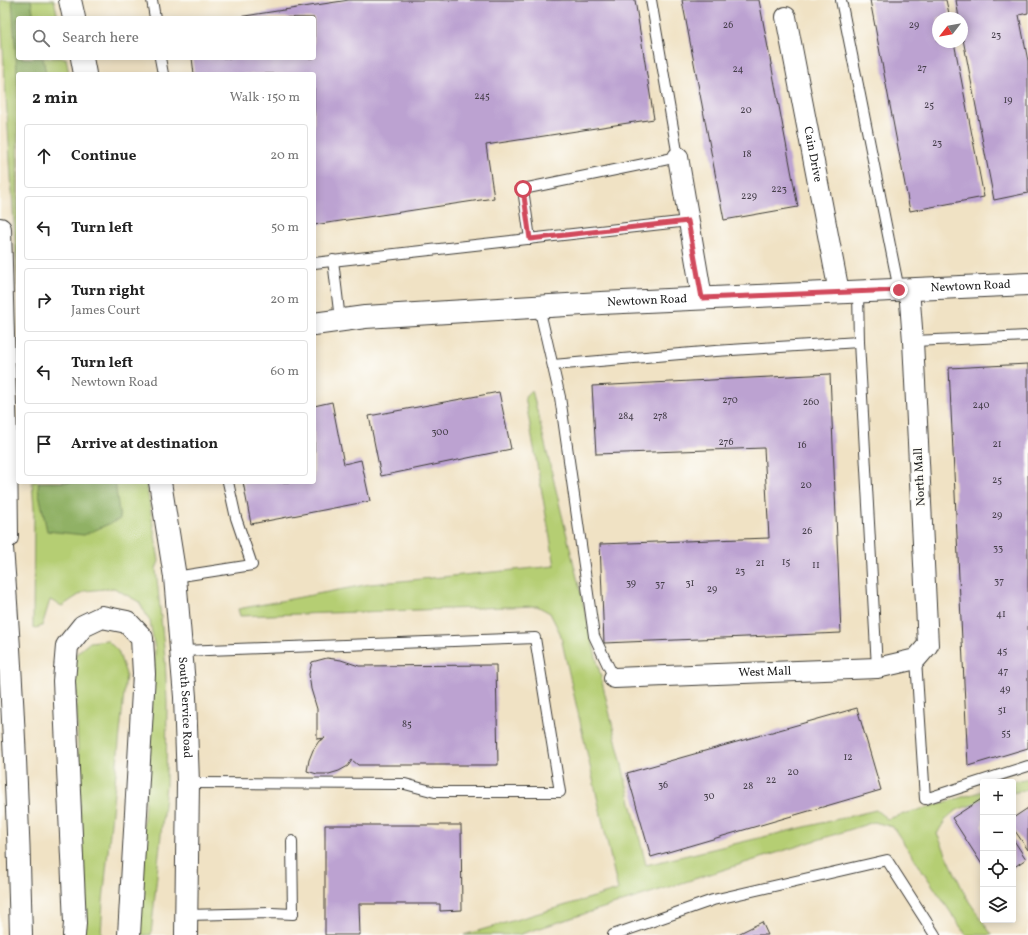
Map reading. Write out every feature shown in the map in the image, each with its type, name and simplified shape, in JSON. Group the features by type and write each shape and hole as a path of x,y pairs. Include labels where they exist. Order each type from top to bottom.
{"main road":[{"path":"70,0 74,16"},
{"path":"82,60 85,72"},
{"path":"0,229 6,432 7,610"},
{"name":"Newtown Road","path":"316,324 365,317 539,307 702,298 1028,284"},
{"name":"South Service Road","path":"160,484 175,576 182,651 188,783 186,925"},
{"path":"0,521 7,610 20,883 21,935"},
{"path":"74,935 64,681 68,646 83,626 102,617 127,622 142,638 144,674 129,935"}],"street":[{"name":"Cain Drive","path":"786,17 848,292"},
{"path":"678,157 702,298"},
{"name":"North Mall","path":"904,290 913,341 928,645 916,659"},
{"name":"West Mall","path":"614,678 877,668 916,659"}],"lane":[{"path":"152,0 155,16"},
{"path":"530,239 523,189 678,157 651,0"},
{"path":"842,0 904,290"},
{"path":"160,60 163,72"},
{"path":"316,263 688,221"},
{"path":"333,260 340,320"},
{"path":"848,292 859,342 877,668"},
{"path":"539,307 560,397 594,636 614,678"},
{"path":"913,341 1028,336"},
{"path":"553,365 715,351 859,342"},
{"path":"175,576 252,565 236,518 228,484"},
{"path":"182,651 535,638 560,792 435,792 405,784 188,783"},
{"path":"916,659 925,799 1028,766"},
{"path":"186,925 271,913 293,914 292,841"},
{"path":"613,935 713,900 887,860 935,935"}],"green space":[{"path":"0,0 54,0 58,16 16,16 16,60 66,60 69,72 16,72 16,255"},
{"path":"12,0 31,0 34,16 16,16 16,57"},
{"path":"16,60 43,60 46,72 17,72"},
{"path":"532,390 646,865 876,810 887,819 980,792 980,803 955,811 946,819 937,834 966,897 980,917 980,923 984,923 992,935 966,935 893,827 874,822 518,935 464,935 618,890 560,633 550,613 537,606 240,616 238,609 370,584 555,566 525,397"},
{"path":"32,484 146,484 159,561 156,569 165,658 167,702 166,784 151,935 136,935 155,650 150,621 139,602 114,588 85,591 62,606 50,600 42,626 33,629 34,509"},
{"path":"39,484 115,484 120,519 84,535 47,531 38,488"},
{"path":"107,640 118,651 126,674 103,901 101,935 81,935 80,821 76,682 70,674 77,653 90,642"},
{"path":"1028,778 1028,789 1016,792 1016,781"}],"building":[{"path":"349,0 635,0 654,119 486,145 494,198 316,225 316,72 194,72 192,60 316,60 316,16 245,16"},
{"path":"682,0 759,0 798,207 724,220"},
{"path":"870,0 946,0 949,12 932,12 932,48 955,48 984,197 910,211"},
{"path":"956,0 1028,0 1028,13 1019,15 1028,61 1028,193 994,200 965,48 968,48 968,12 958,12"},
{"path":"1028,364 1028,748 968,766 949,368"},
{"path":"830,374 841,633 604,643 600,544 769,538 764,448 596,454 592,386"},
{"path":"499,392 511,449 381,476 369,416"},
{"path":"332,402 344,464 361,460 370,501 251,524 243,484 316,484 316,406"},
{"path":"327,658 341,660 359,666 496,665 498,765 358,765 352,760 348,766 329,774 317,774 307,771 313,750 319,741 325,738 317,739 317,709 311,689 309,674 312,662"},
{"path":"857,708 881,790 651,857 627,773"},
{"path":"980,800 980,861 952,818"},
{"path":"1028,808 1028,850 1016,832 1016,816"},
{"path":"325,825 461,825 462,910 440,911 440,904 359,904 360,935 325,935"},
{"path":"1016,844 1026,859 1016,866"},
{"path":"762,922 768,935 736,935"}],"route":[{"path":"523,189 530,239 688,221 702,298 899,290"}]}
